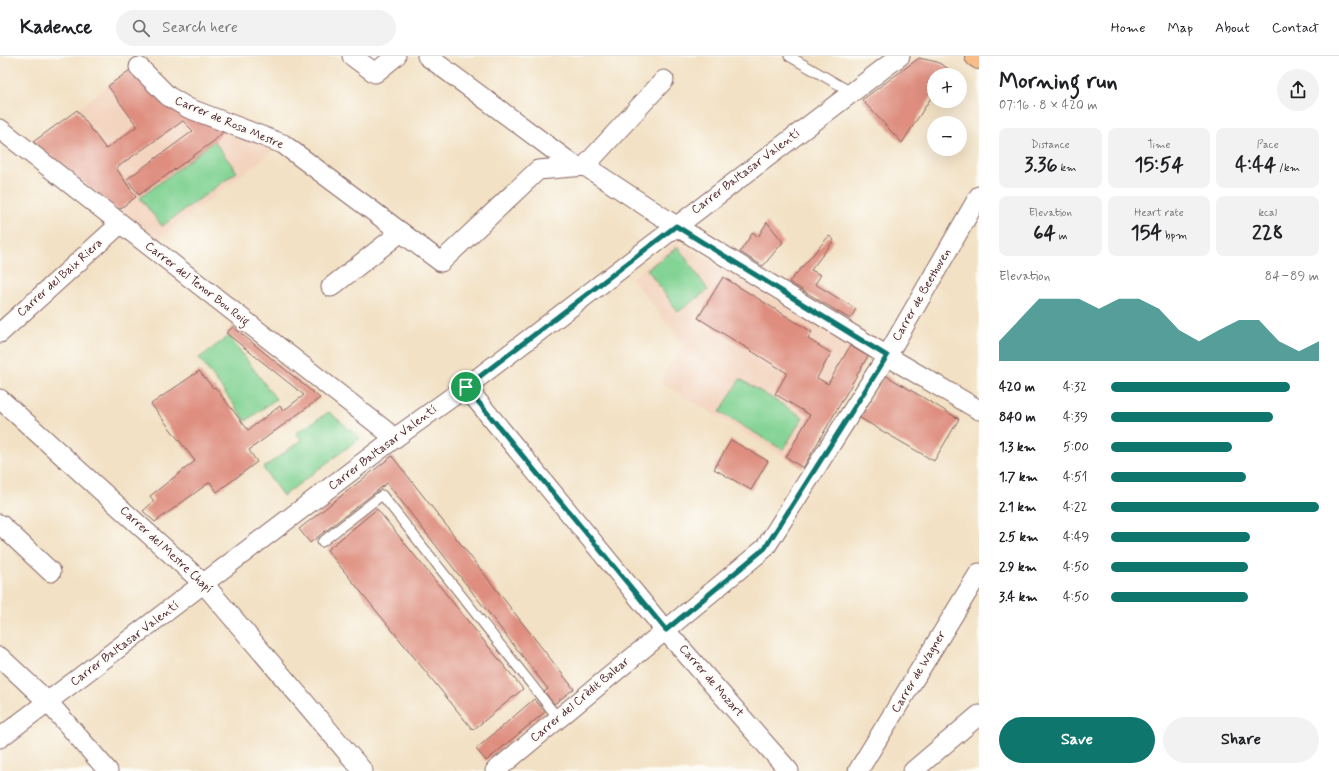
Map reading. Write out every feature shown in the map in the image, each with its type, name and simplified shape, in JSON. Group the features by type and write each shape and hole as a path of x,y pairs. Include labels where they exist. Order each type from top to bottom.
{"street":[{"path":"352,56 375,73 396,56"},
{"path":"427,56 580,166 887,356 979,410"},
{"name":"Carrer Baltasar Valentí","path":"0,738 395,438 466,387 900,56"},
{"name":"Carrer de Rosa Mestre","path":"139,67 168,96 188,108 283,144 441,262 538,170 580,166"},
{"path":"580,166 664,80"},
{"name":"Carrer del Tenor Bou Roig","path":"0,129 395,438"},
{"name":"Carrer de Beethoven","path":"666,630 765,548 887,356 979,196"},
{"name":"Carrer del Baix Riera","path":"0,333 120,224"},
{"path":"331,287 401,232"},
{"name":"Carrer de Mozart","path":"466,387 666,630 789,771"},
{"name":"Carrer del Mestre Chapí","path":"0,399 204,584 363,771"},
{"path":"0,524 51,572"},
{"name":"Carrer de Wagner","path":"858,771 979,573"},
{"name":"Carrer del Crèdit Balear","path":"499,770 558,718 666,630"},
{"path":"0,658 48,702 108,771"},
{"path":"913,771 979,715"}],"lane":[{"path":"789,56 851,92"},
{"path":"322,542 382,495 558,718"}],"shaded area":[{"path":"134,67 170,103 278,147 157,240 33,142"},
{"path":"676,241 868,356 803,468 660,382 683,345 632,278"}],"green space":[{"path":"214,141 237,172 162,226 140,198"},
{"path":"678,247 708,290 678,312 647,269"},
{"path":"229,336 276,399 246,421 199,358"},
{"path":"740,379 803,417 783,450 720,412"},
{"path":"329,412 360,438 283,496 263,468 302,440 296,433"}],"building":[{"path":"919,58 937,62 947,68 927,68 927,104 902,143 862,100"},
{"path":"134,67 224,131 214,141 139,195 127,179 193,131 183,121 116,168 136,197 118,210 33,142 77,110 106,149 137,126 108,86"},
{"path":"767,222 783,242 763,266 740,252 753,232 758,237"},
{"path":"829,236 834,240 811,270 821,275 815,284 856,309 850,319 789,282"},
{"path":"723,277 812,332 808,339 831,353 817,378 828,384 850,346 868,356 803,468 786,457 810,415 775,394 787,373 698,318"},
{"path":"233,327 320,398 249,450 257,462 217,492 210,482 155,522 143,511 154,501 150,496 195,461 151,404 199,371 213,388 215,387 248,430 280,406 283,411 304,395 226,333"},
{"path":"885,375 959,419 934,461 860,418"},
{"path":"731,440 768,461 751,490 714,469"},
{"path":"392,456 574,689 554,704 544,692 548,689 387,483 310,543 299,529"},
{"path":"377,509 523,689 473,730 327,550"},
{"path":"534,699 545,712 486,761 476,749"}],"route":[{"path":"676,226 887,356 765,548 666,630 466,387 676,226"}]}
